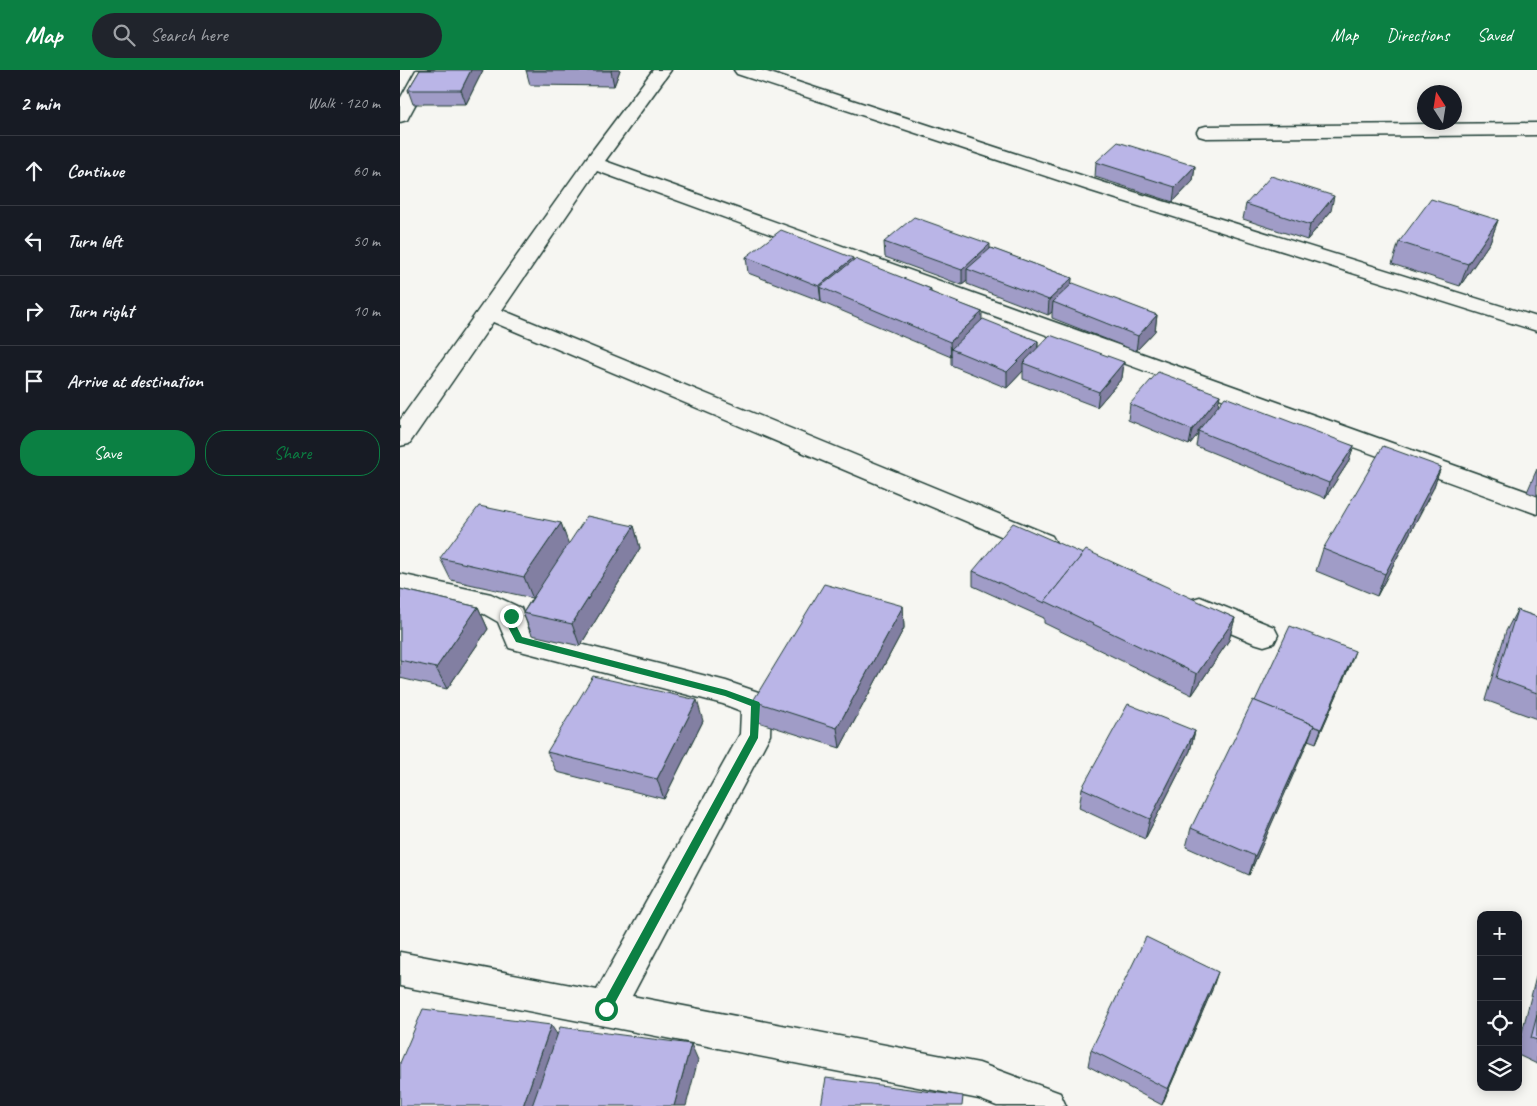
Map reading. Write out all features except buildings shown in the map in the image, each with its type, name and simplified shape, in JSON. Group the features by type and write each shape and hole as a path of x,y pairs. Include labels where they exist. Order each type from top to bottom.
{"street":[{"path":"400,116 425,70"},
{"path":"400,438 592,163 662,70"},
{"path":"742,70 1098,187 1537,324"},
{"path":"1206,132 1537,129"},
{"path":"592,163 1537,505"},
{"path":"488,312 1063,551"},
{"path":"400,584 491,605 511,616 513,627 519,640 726,693 756,704 755,735 606,1009"},
{"path":"1182,600 1264,635"},
{"path":"400,969 979,1081 1047,1106"}],"route":[{"path":"511,616 513,627 519,640 726,693 756,704 755,735 606,1009"}]}
